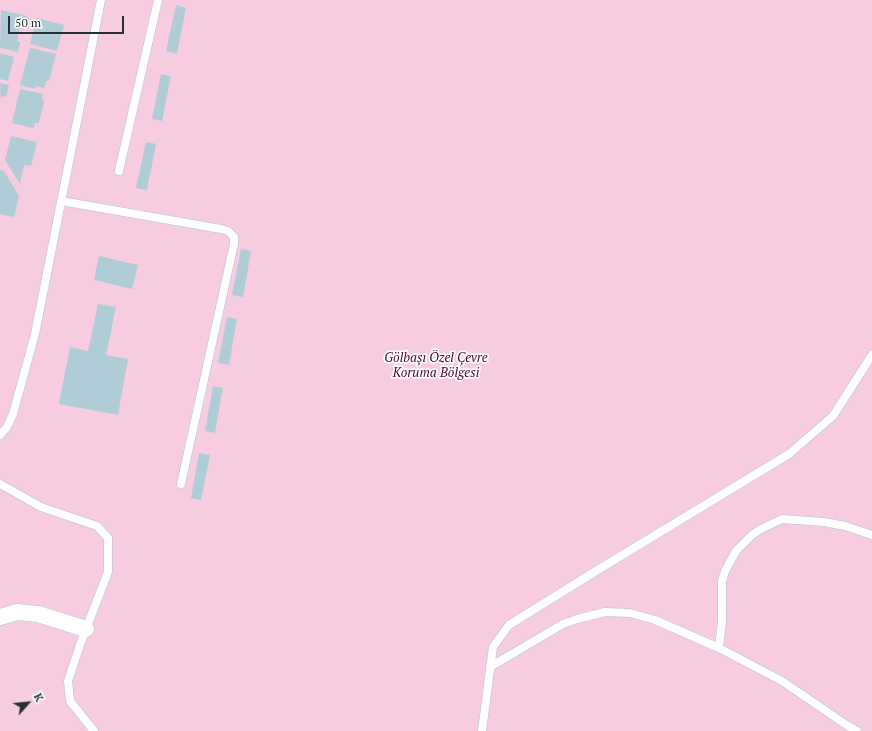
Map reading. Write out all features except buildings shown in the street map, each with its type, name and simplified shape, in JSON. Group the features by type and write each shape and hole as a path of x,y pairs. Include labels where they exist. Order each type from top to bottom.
{"street":[{"path":"0,616 17,612 38,614 86,629"}],"lane":[{"path":"0,435 7,427 13,414 35,334 101,0"},
{"path":"119,171 158,0"},
{"path":"61,201 221,229 228,231 234,237 234,244 181,484"},
{"path":"482,731 493,647 509,625 788,454 833,416 872,355"},
{"path":"0,484 41,507 97,526 108,538 108,572 68,681 70,701 94,731"},
{"path":"719,648 722,621 722,581 730,560 743,543 761,528 782,519 824,522 845,526 872,535"},
{"path":"490,667 563,624 576,618 605,612 642,616 655,620 719,648 782,681 857,731"}],"green space":[{"name":"Gölbaşı Özel Çevre Koruma Bölgesi","path":"0,0 872,0 872,731 0,731"}]}
